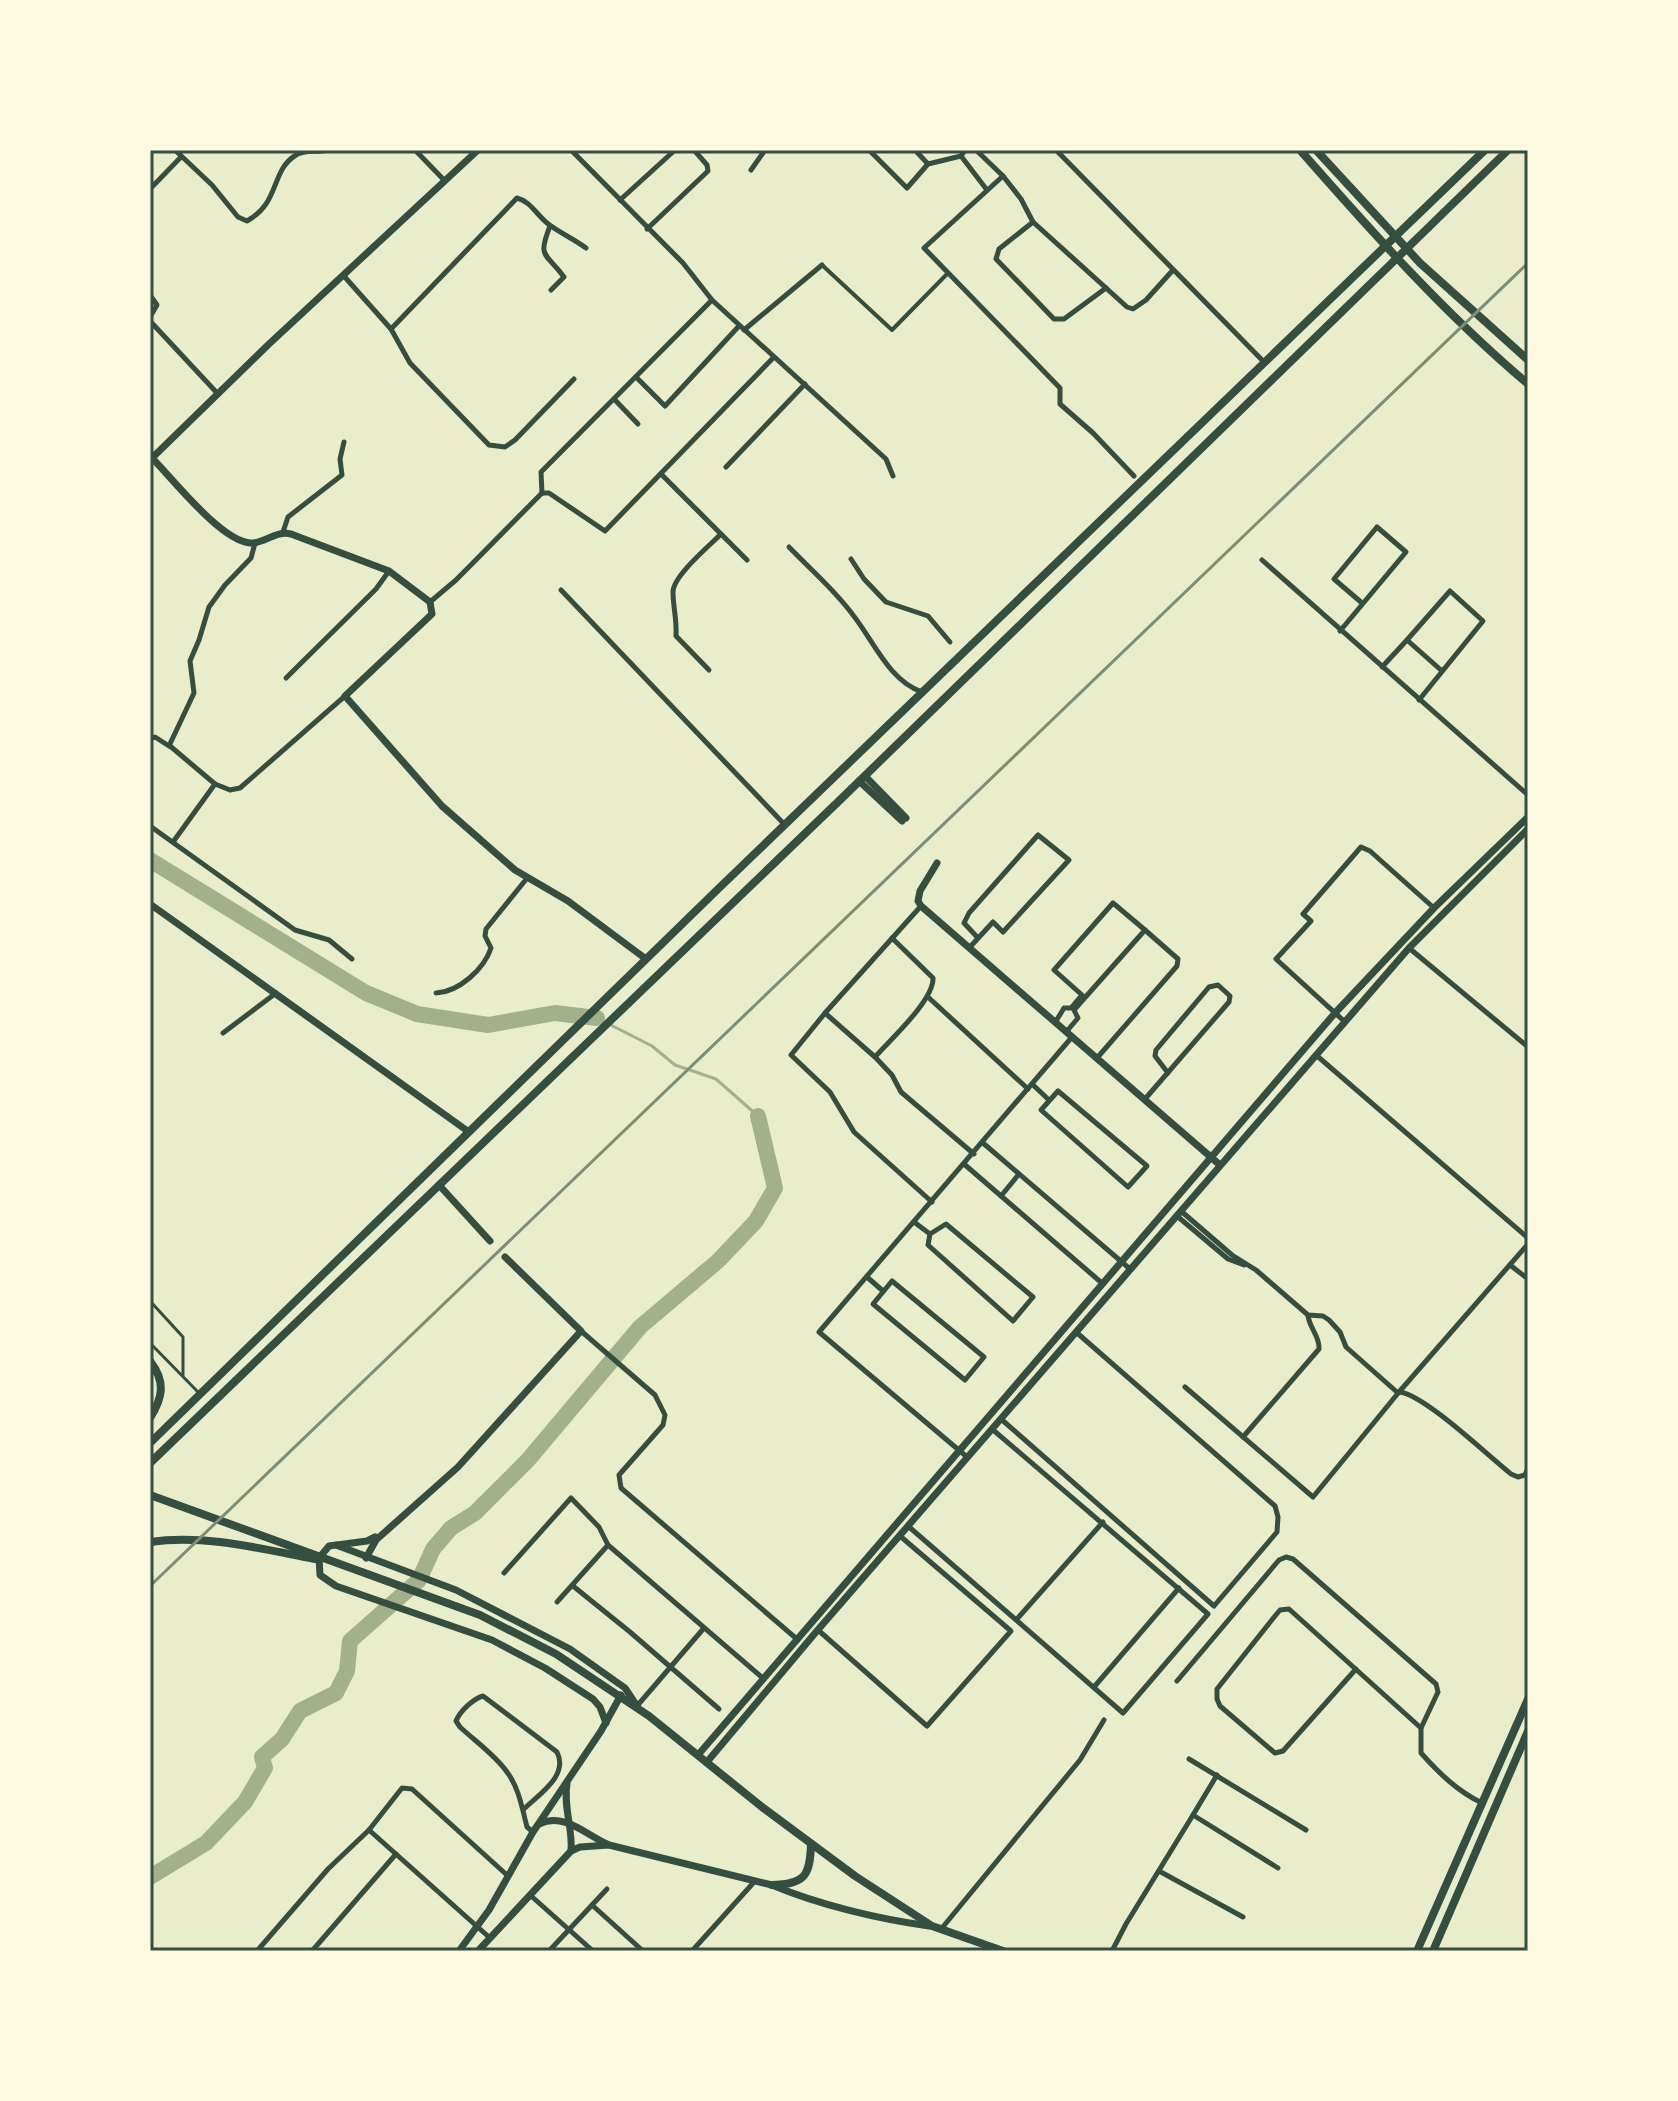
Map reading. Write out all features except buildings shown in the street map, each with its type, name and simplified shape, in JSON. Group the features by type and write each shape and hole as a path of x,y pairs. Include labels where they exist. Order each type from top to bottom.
{"main road":[{"path":"478,150 151,459 208,518 240,541 255,543 283,532 389,571 430,602 432,614 345,696 431,797 515,870 579,909 646,959"},
{"path":"1300,150 1395,259 1484,346 1528,384"},
{"path":"1316,150 1420,263 1528,360"},
{"path":"150,1443 616,988 1485,150"},
{"path":"150,1463 862,779 1508,150"},
{"path":"1106,516 1115,518 1119,527"},
{"path":"862,779 904,820"},
{"path":"707,1762 900,1536 1104,1284 1335,1013 1434,908 1528,817"},
{"path":"788,824 800,828 803,835"},
{"path":"698,1755 964,1454 1001,1419 1409,948 1528,829"},
{"path":"937,863 920,891 918,901 921,906 1220,1165"},
{"path":"150,904 469,1132"},
{"path":"439,1185 490,1241"},
{"path":"366,1558 384,1532 458,1467 581,1331 505,1257"},
{"path":"333,1265 335,1275 344,1277"},
{"path":"318,1278 330,1280 332,1289"},
{"path":"150,1361 161,1383 160,1401 150,1418"},
{"path":"164,1430 174,1441"},
{"path":"150,1495 480,1615 556,1654 637,1706 811,1844 936,1928"},
{"path":"384,1532 367,1541 329,1546 319,1558 320,1575 336,1586 492,1640 545,1668 593,1699 606,1723"},
{"path":"150,1542 191,1540 238,1545 342,1564"},
{"path":"336,1545 456,1590 570,1649 625,1688 637,1706"},
{"path":"459,1951 621,1695"},
{"path":"1417,1951 1528,1699"},
{"path":"1433,1951 1528,1731"},
{"path":"568,1782 564,1801 572,1836 571,1851"},
{"path":"536,1828 547,1820 570,1823 609,1845 772,1885 793,1894 902,1922 936,1928 1003,1951"},
{"path":"772,1885 794,1885 806,1874 811,1862 811,1844"},
{"path":"478,1951 571,1851 580,1847 609,1845"}],"street":[{"path":"175,150 212,185 238,217 247,221 262,213 273,195 280,172 294,156 300,152 324,151"},
{"path":"415,150 445,181"},
{"path":"571,150 683,263 712,300 886,459 893,476"},
{"path":"620,200 675,150"},
{"path":"647,229 708,171 707,165 694,150"},
{"path":"751,170 765,150"},
{"path":"869,150 907,188 928,164 963,153 987,190"},
{"path":"915,150 928,164"},
{"path":"976,150 1003,176 1021,199 1033,222 1133,309 1146,300 1173,270"},
{"path":"1056,150 1264,362"},
{"path":"150,189 181,157"},
{"path":"1003,176 924,248 1060,388 1060,404 1134,476"},
{"path":"391,329 517,198 525,200 550,226 586,248"},
{"path":"1033,222 999,249 996,259 1054,319 1064,319 1106,288"},
{"path":"550,226 542,247 564,277 551,290"},
{"path":"636,377 665,406 742,328 822,265 892,330 948,273"},
{"path":"343,275 391,329 410,363 489,445 505,447 515,440 574,379"},
{"path":"150,295 157,305 150,319 218,394"},
{"path":"542,493 541,472 712,300"},
{"path":"430,602 542,493 549,493 605,531 774,357"},
{"path":"726,467 805,384"},
{"path":"614,399 638,424"},
{"path":"283,532 288,517 342,475 340,459 344,442"},
{"path":"661,474 747,560"},
{"path":"1340,631 1406,552 1377,527 1334,579 1362,603"},
{"path":"709,670 676,636 678,615 673,591 678,578 721,534"},
{"path":"169,746 194,693 190,661 209,607 251,558 255,543"},
{"path":"789,547 852,614 897,674 913,689 923,693"},
{"path":"851,559 864,579 886,602 928,616 950,642"},
{"path":"1262,560 1528,795"},
{"path":"286,678 376,589 389,571"},
{"path":"561,590 750,791 788,824"},
{"path":"1382,667 1453,591 1483,621 1419,700"},
{"path":"1407,640 1442,671"},
{"path":"150,739 160,739 215,784 230,790 240,788 345,696"},
{"path":"173,842 215,784"},
{"path":"150,826 295,930 329,940 352,959"},
{"path":"969,948 993,922 1003,932 1069,860 1038,835 969,913 964,923 978,938"},
{"path":"1345,1022 1276,959 1311,921 1303,914 1361,847 1370,851 1434,908"},
{"path":"436,993 448,993 457,988 488,958 491,948 485,936 486,929 529,876"},
{"path":"1056,1021 1064,1008 1071,1008 1082,995 1054,970 1113,903 1178,959 1177,966 1097,1058"},
{"path":"921,906 791,1055 830,1092 854,1132 932,1202"},
{"path":"964,1454 819,1332 1030,1087 1070,1034 1078,1018 1074,1010 1145,930"},
{"path":"875,1057 928,997 934,982 892,938"},
{"path":"1409,948 1528,1047"},
{"path":"1145,1099 1168,1073 1229,1002 1230,996 1225,989 1218,985 1209,987 1156,1050 1155,1056 1168,1073"},
{"path":"223,1033 276,993"},
{"path":"928,997 1030,1087 1049,1100"},
{"path":"825,1013 875,1057 892,1075 901,1092 974,1154"},
{"path":"1316,1055 1528,1238"},
{"path":"1058,1091 1147,1166 1128,1187 1041,1110 1049,1100 1058,1091"},
{"path":"983,1143 1130,1269"},
{"path":"964,1164 1104,1284"},
{"path":"1001,1196 1019,1174"},
{"path":"1179,1213 1228,1259 1256,1270 1308,1315 1323,1316 1329,1320 1340,1332 1346,1347 1399,1393 1410,1394 1511,1474 1518,1477 1525,1475 1528,1468"},
{"path":"914,1222 930,1234"},
{"path":"946,1224 1033,1297 1013,1321 928,1245 930,1234 946,1224"},
{"path":"1185,1387 1313,1497 1528,1244"},
{"path":"1510,1265 1528,1279"},
{"path":"867,1277 883,1291"},
{"path":"892,1281 984,1357 965,1380 873,1304 883,1291 892,1281"},
{"path":"1243,1437 1319,1349 1320,1343 1309,1324 1308,1315"},
{"path":"581,1331 655,1395 665,1415 663,1425 619,1475 621,1488 798,1641"},
{"path":"1001,1419 1214,1606 1277,1532 1275,1506 1076,1332"},
{"path":"908,1526 1123,1713 1133,1702 1208,1614 992,1429"},
{"path":"504,1573 571,1498 599,1527 608,1545 765,1680"},
{"path":"1017,1619 1103,1522"},
{"path":"818,1630 927,1726 1011,1631 900,1536"},
{"path":"557,1602 608,1545"},
{"path":"1177,1681 1279,1560 1286,1557 1293,1559 1436,1684 1438,1692 1421,1728 1421,1753 1439,1773 1482,1804"},
{"path":"573,1586 719,1709"},
{"path":"1094,1687 1179,1588"},
{"path":"1356,1669 1283,1751 1275,1753 1220,1706 1217,1699 1217,1689 1280,1610 1289,1609 1356,1669 1421,1728"},
{"path":"637,1706 704,1628"},
{"path":"523,1810 552,1782 562,1762 557,1752 483,1696 459,1714 456,1721 507,1771 519,1793 523,1810 527,1827 536,1828"},
{"path":"936,1928 1080,1760 1104,1720"},
{"path":"1189,1759 1306,1830"},
{"path":"1112,1951 1217,1775"},
{"path":"257,1951 328,1869 369,1830 402,1788 412,1789 509,1876"},
{"path":"1193,1815 1278,1868"},
{"path":"369,1830 490,1938"},
{"path":"312,1951 396,1854"},
{"path":"1159,1871 1243,1917"},
{"path":"692,1951 755,1881"},
{"path":"549,1951 607,1889"},
{"path":"530,1895 593,1951"},
{"path":"592,1905 643,1951"}],"lane":[{"path":"150,1301 183,1337 183,1375"},
{"path":"150,1343 199,1394"}],"waterway":[{"path":"150,860 366,993 417,1014 488,1025 555,1013 597,1018"},
{"path":"597,1018 652,1046 675,1065 716,1079 758,1116"},
{"path":"150,1877 206,1843 245,1802 265,1768 262,1757 282,1739 300,1711 336,1693 347,1671 350,1641 419,1580 433,1549 451,1528 475,1513 528,1460 640,1327 718,1261 756,1221 775,1188 758,1116"}],"railway":[{"path":"150,1586 1528,263"}]}
